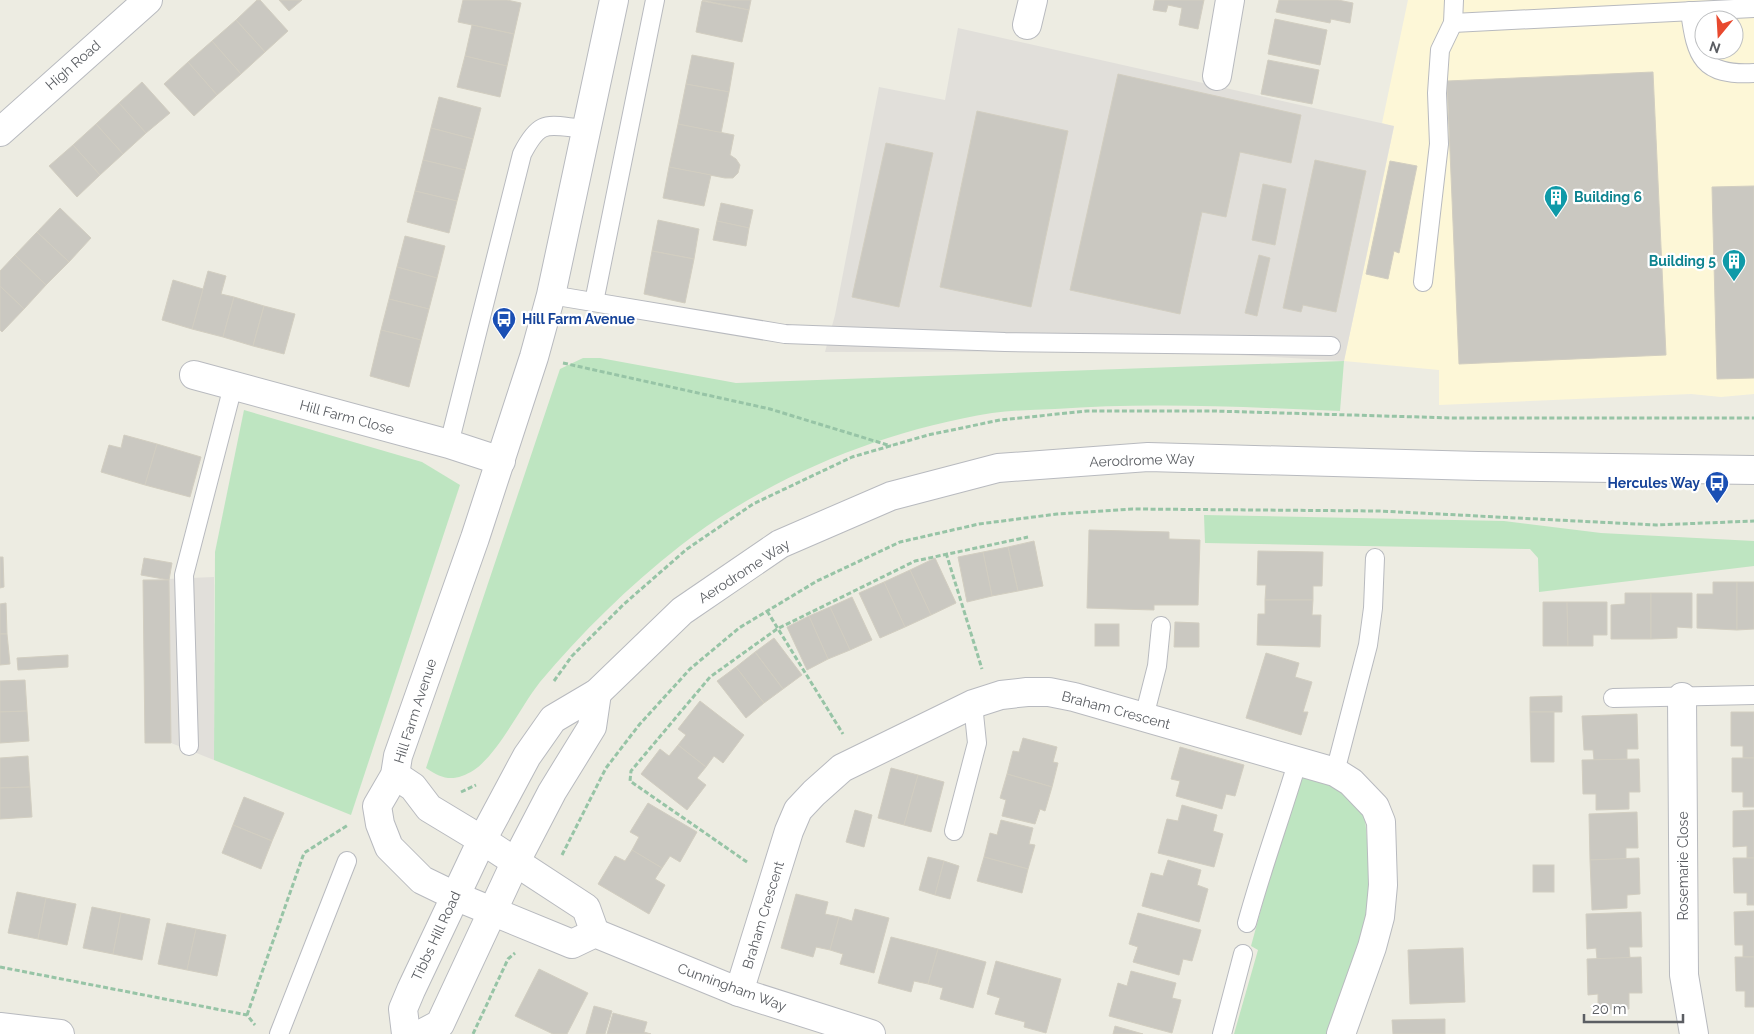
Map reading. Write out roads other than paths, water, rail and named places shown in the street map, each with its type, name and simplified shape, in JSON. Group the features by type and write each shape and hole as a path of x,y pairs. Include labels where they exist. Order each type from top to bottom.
{"street":[{"name":"High Road","path":"0,132 148,0"},
{"name":"Hill Farm Avenue","path":"455,896 422,880 389,847 380,824 378,806 394,775 398,756 501,461 534,357 552,295 614,0"},
{"path":"1217,76 1230,0"},
{"name":"Hill Farm Close","path":"194,375 449,444 501,461"},
{"name":"Aerodrome Way","path":"482,840 527,756 553,718 597,694 682,610 780,544 891,496 998,468 1148,457 1478,466 1754,470"},
{"name":"Braham Crescent","path":"739,992 798,810 814,793 842,768 982,701 1001,695 1049,692 1074,697 1335,772 1351,782 1375,807 1381,822 1383,885 1380,917 1372,947 1341,1034"},
{"path":"421,1034 440,1024 515,863 552,792 592,727 597,694"},
{"name":"Rosemarie Close","path":"1682,697 1684,976 1694,1034"},
{"name":"Hill Farm Avenue","path":"394,775 413,786 429,808 482,840"},
{"path":"455,896 572,944 595,933 586,908 482,840"},
{"name":"Tibbs Hill Road","path":"406,1034 403,1009 482,840"},
{"name":"Cunningham Way","path":"595,933 739,992 839,1030 871,1034"},
{"path":"0,1027 60,1034"}],"lane":[{"path":"594,302 655,0"},
{"path":"1423,282 1439,144 1437,93 1440,50 1453,23 1454,0"},
{"path":"1453,23 1754,8"},
{"path":"1690,11 1694,42 1706,62 1719,70 1733,74 1754,72"},
{"path":"449,444 522,154 532,135 538,129 547,126 586,129"},
{"path":"552,295 785,334 1005,342 1331,346"},
{"path":"189,746 184,575 233,386"},
{"path":"1335,772 1368,645 1373,608 1375,558"},
{"path":"1144,717 1157,666 1160,626"},
{"path":"1613,698 1754,695"},
{"path":"954,831 977,743 982,701"},
{"path":"1247,923 1260,872 1276,831 1298,760"},
{"path":"280,1034 346,861"},
{"path":"1222,1034 1243,954"}],"place":[{"name":"Building 6","path":"1556,218"},
{"name":"Building 5","path":"1734,282"},
{"name":"Hill Farm Avenue","path":"504,340"},
{"name":"Hercules Way","path":"1717,504"}]}
